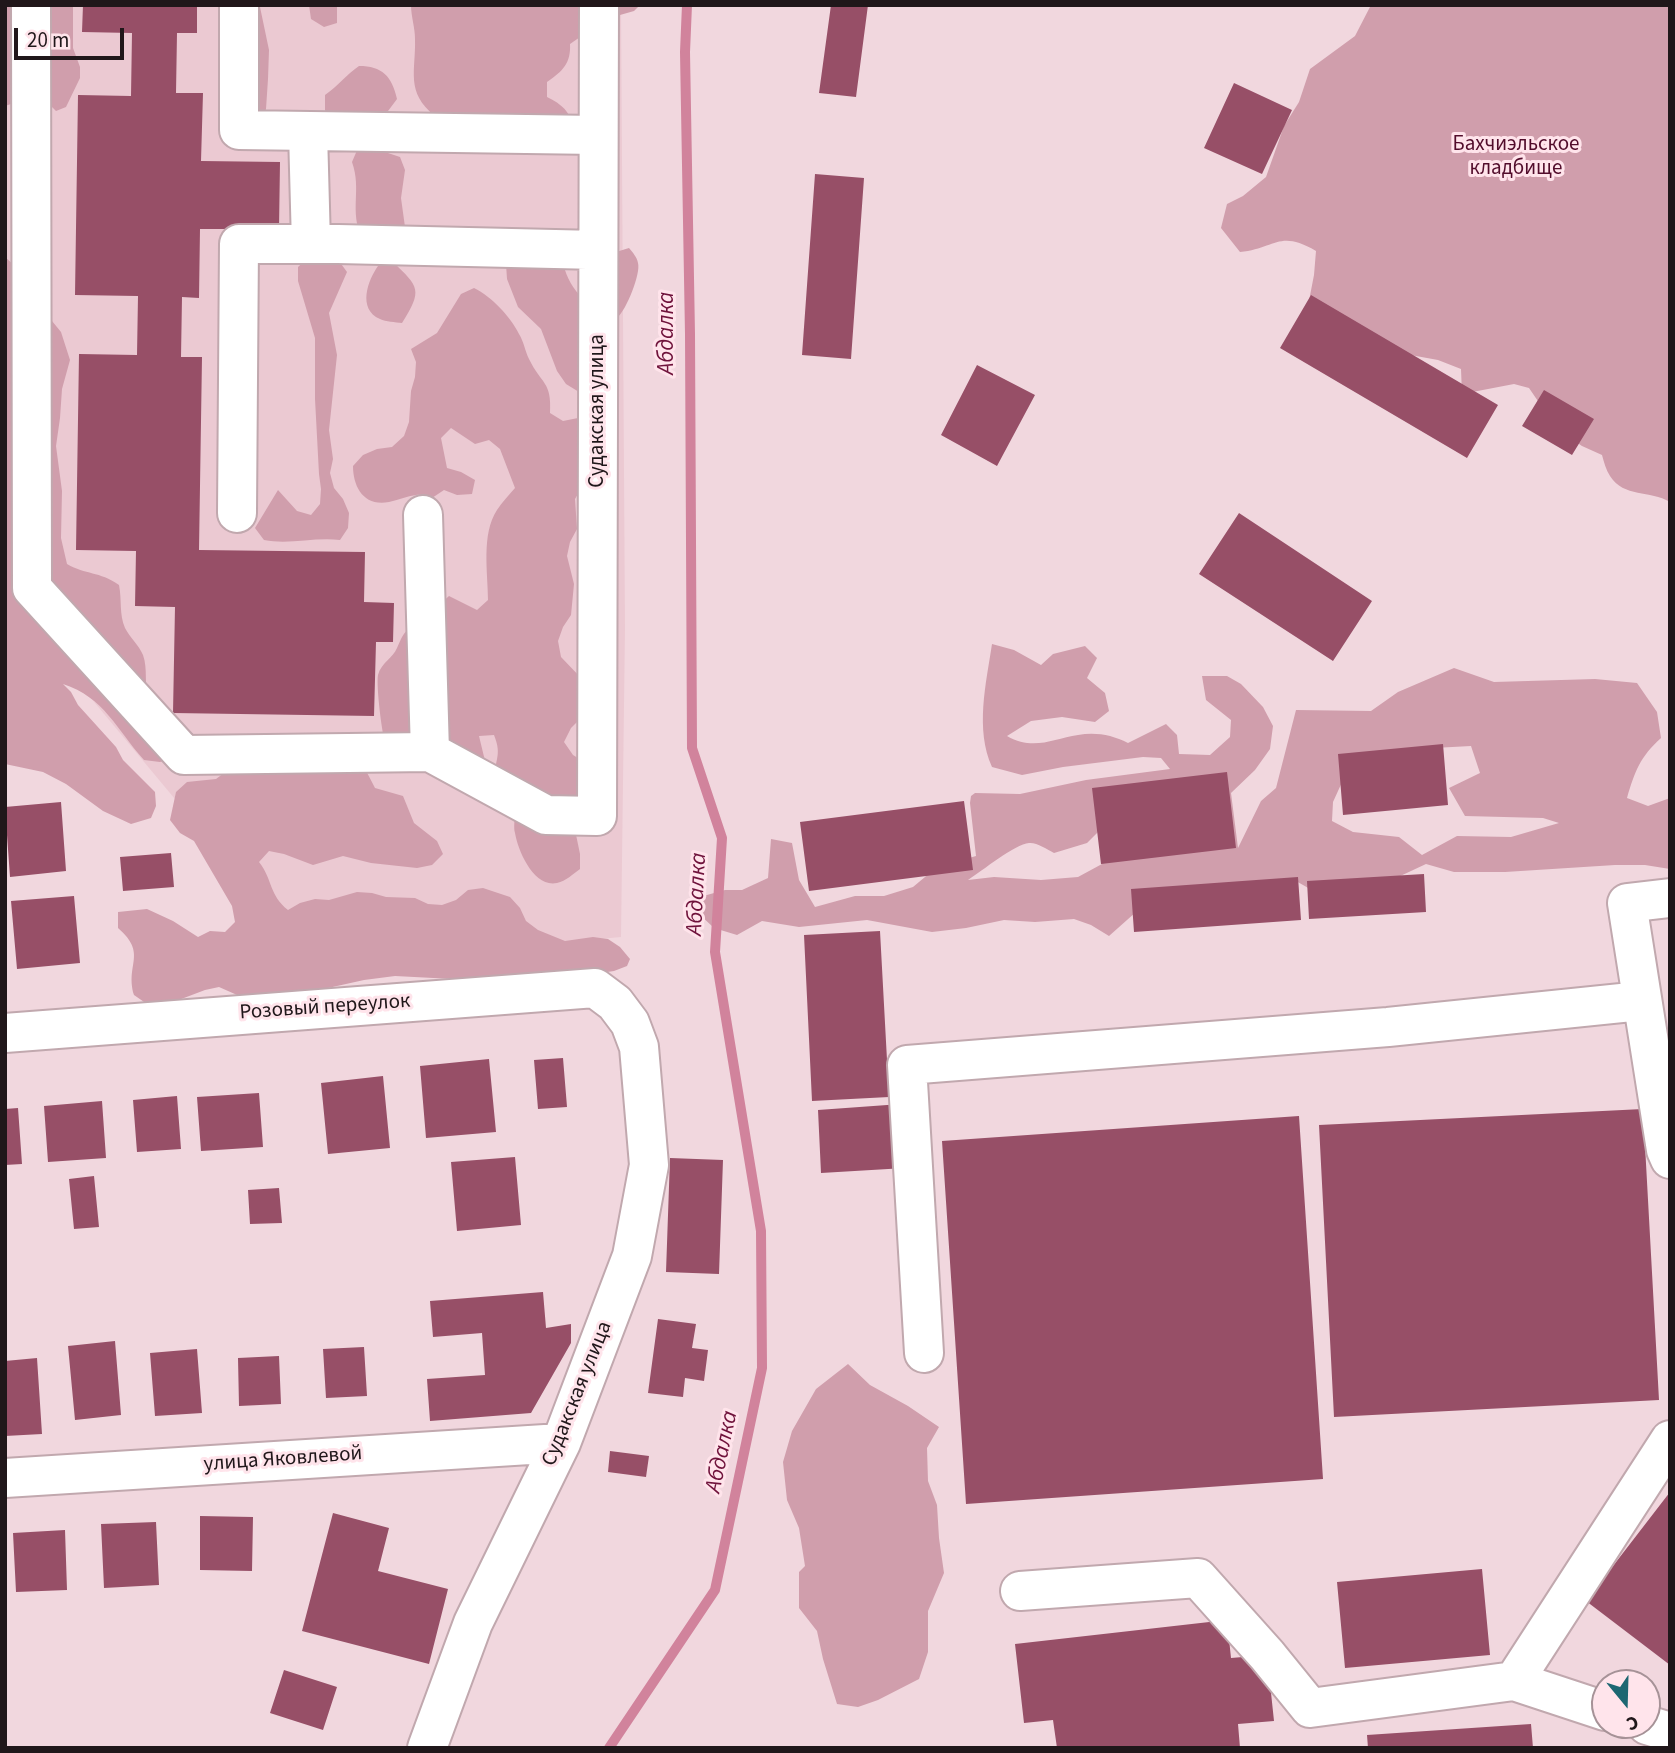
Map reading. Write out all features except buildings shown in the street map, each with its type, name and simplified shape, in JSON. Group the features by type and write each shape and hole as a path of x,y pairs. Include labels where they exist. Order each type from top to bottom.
{"street":[{"path":"31,5 18,130 32,588 184,755 430,752 423,515"},
{"path":"239,5 239,131 598,135"},
{"name":"Судакская улица","path":"430,752 546,815 597,816 599,5"},
{"path":"308,132 311,244"},
{"path":"237,513 239,244 598,250"},
{"path":"1670,898 1627,903 1666,1150 1670,1159"},
{"name":"Розовый переулок","path":"5,1032 595,988 615,1003 630,1023"},
{"path":"924,1353 906,1065 1388,1027 1641,1001"},
{"name":"Судакская улица","path":"427,1748 473,1623 561,1443 632,1256 649,1165 639,1047 630,1023"},
{"path":"1514,1681 1670,1440"},
{"name":"улица Яковлевой","path":"5,1478 561,1443"},
{"path":"1020,1591 1198,1577 1310,1708 1514,1681 1591,1706"}],"shaded area":[{"path":"5,5 621,5 625,628 621,937 314,966 5,595"}],"green space":[{"path":"5,5 73,5 73,48 80,67 80,78 66,107 56,111 48,103 15,98 11,104 5,106"},
{"path":"252,5 260,7 269,50 266,109 252,149 233,150 227,136"},
{"path":"309,5 337,5 337,23 324,27 311,19"},
{"path":"411,5 640,5 634,11 606,19 570,44 565,66 547,82 547,97 564,109 572,123 568,138 554,154 540,153 435,116 426,107 419,98 414,80 415,35"},
{"name":"Бахчиэльское кладбище","path":"1371,5 1670,5 1670,502 1622,488 1610,476 1602,455 1582,446 1557,429 1529,388 1514,384 1462,394 1461,369 1438,360 1405,354 1307,311 1316,251 1293,241 1285,241 1240,252 1221,228 1227,204 1243,196 1266,177 1284,126 1299,102 1310,69 1355,36"},
{"path":"359,66 374,68 385,74 397,99 388,111 330,123 325,110 325,95"},
{"path":"358,148 373,148 400,157 405,170 401,198 405,227 362,239 356,219 356,182 352,162"},
{"path":"629,248 637,261 637,275 629,300 618,317 613,310 616,252"},
{"path":"5,257 15,266 38,316 52,321 61,332 70,360 62,389 56,446 62,491 61,538 67,564 105,577 119,585 123,623 143,655 148,698 174,758 160,762 144,760 100,706 89,697 63,684 116,747 123,760 155,792 156,806 151,818 131,824 103,811 66,784 43,772 5,764"},
{"path":"309,257 339,261 347,272 329,313 337,355 329,430 333,459 330,473 334,488 349,513 348,528 340,540 264,540 255,528 278,490 297,511 311,515 320,504 315,338 298,281 298,267"},
{"path":"562,258 568,278 580,296 593,390 579,392 566,384 557,371 541,329 518,307 507,279 506,264"},
{"path":"393,262 408,277 415,290 413,303 402,323 380,319 373,314 367,302 368,286 378,266"},
{"path":"474,288 494,302 515,327 533,367 545,383 550,413 563,421 578,418 586,431 590,473 575,499 577,529 567,556 574,584 571,615 558,641 561,657 583,680 590,709 571,728 564,742 573,755 586,763 574,825 580,869 557,883 541,880 534,874 520,849 514,830 513,812 496,778 498,748 494,735 479,736 486,765 452,775 438,606 449,596 477,610 488,600 486,554 489,530 497,510 515,488 500,449 489,440 475,444 451,428 441,438 447,468 475,480 472,494 457,495 444,490 432,498 418,495 380,503 362,494 354,474 353,466 363,455 392,447 404,436 409,422 411,391 415,377 416,362 411,349 437,333 461,294"},
{"path":"411,626 437,734 386,746 378,675"},
{"path":"992,644 1014,650 1041,665 1053,654 1085,646 1097,658 1087,678 1105,693 1109,711 1095,722 1062,717 1031,721 1007,736 1026,743 1043,743 1078,735 1098,734 1128,743 1166,724 1177,735 1179,754 1210,755 1230,737 1231,720 1206,700 1202,676 1227,676 1241,684 1263,707 1273,726 1270,749 1255,770 1231,793 1238,848 1261,801 1276,788 1296,710 1371,711 1398,692 1454,668 1494,682 1595,679 1637,683 1657,712 1661,738 1639,765 1627,798 1648,806 1670,798 1670,869 1645,865 1615,865 1505,872 1454,872 1426,864 1381,885 1324,897 1296,881 1136,912 1109,936 1074,919 1035,922 1004,920 932,932 867,920 799,927 762,921 737,935 714,928 697,912 696,898 725,890 742,890 768,878 771,839 792,843 799,880 815,907 855,896 884,896 913,887 937,867 976,856 970,803 971,796 975,793 1020,794 1086,780 1170,769 1161,758 1143,757 1022,775 992,767 984,737 983,706","holes":["1471,746 1480,773 1449,788 1465,816 1543,818 1559,823 1511,837 1457,836 1422,855 1399,837 1353,832 1332,821 1333,802 1343,780 1396,750","1098,832 1102,864 1078,877 1041,880 994,877 968,880 1023,845 1035,844 1054,853 1087,843"]},
{"path":"361,761 375,788 403,796 414,823 437,841 443,854 432,865 417,868 371,863 343,856 313,865 269,851 259,862 277,899 288,910 315,899 329,900 357,892 415,898 428,904 442,905 456,900 468,890 483,888 510,897 520,908 526,921 538,930 565,941 593,937 608,939 620,947 630,959 627,966 594,974 472,980 395,976 319,990 278,1009 262,1006 219,987 176,1001 147,1004 134,995 134,952 127,937 118,928 118,912 147,909 198,937 210,931 225,932 235,922 232,906 194,841 180,833 170,820 176,792 187,782 216,779 228,770"},
{"path":"848,1364 870,1385 939,1427 927,1448 928,1481 937,1505 944,1573 928,1611 928,1652 919,1679 858,1707 837,1704 817,1631 799,1608 799,1572 805,1566 799,1528 787,1500 783,1462 792,1431 816,1389"}],"waterway":[{"name":"Абдалка","path":"609,1748 715,1590 762,1368 761,1231 715,952 722,838 692,748 690,334 685,52 687,5"}]}
